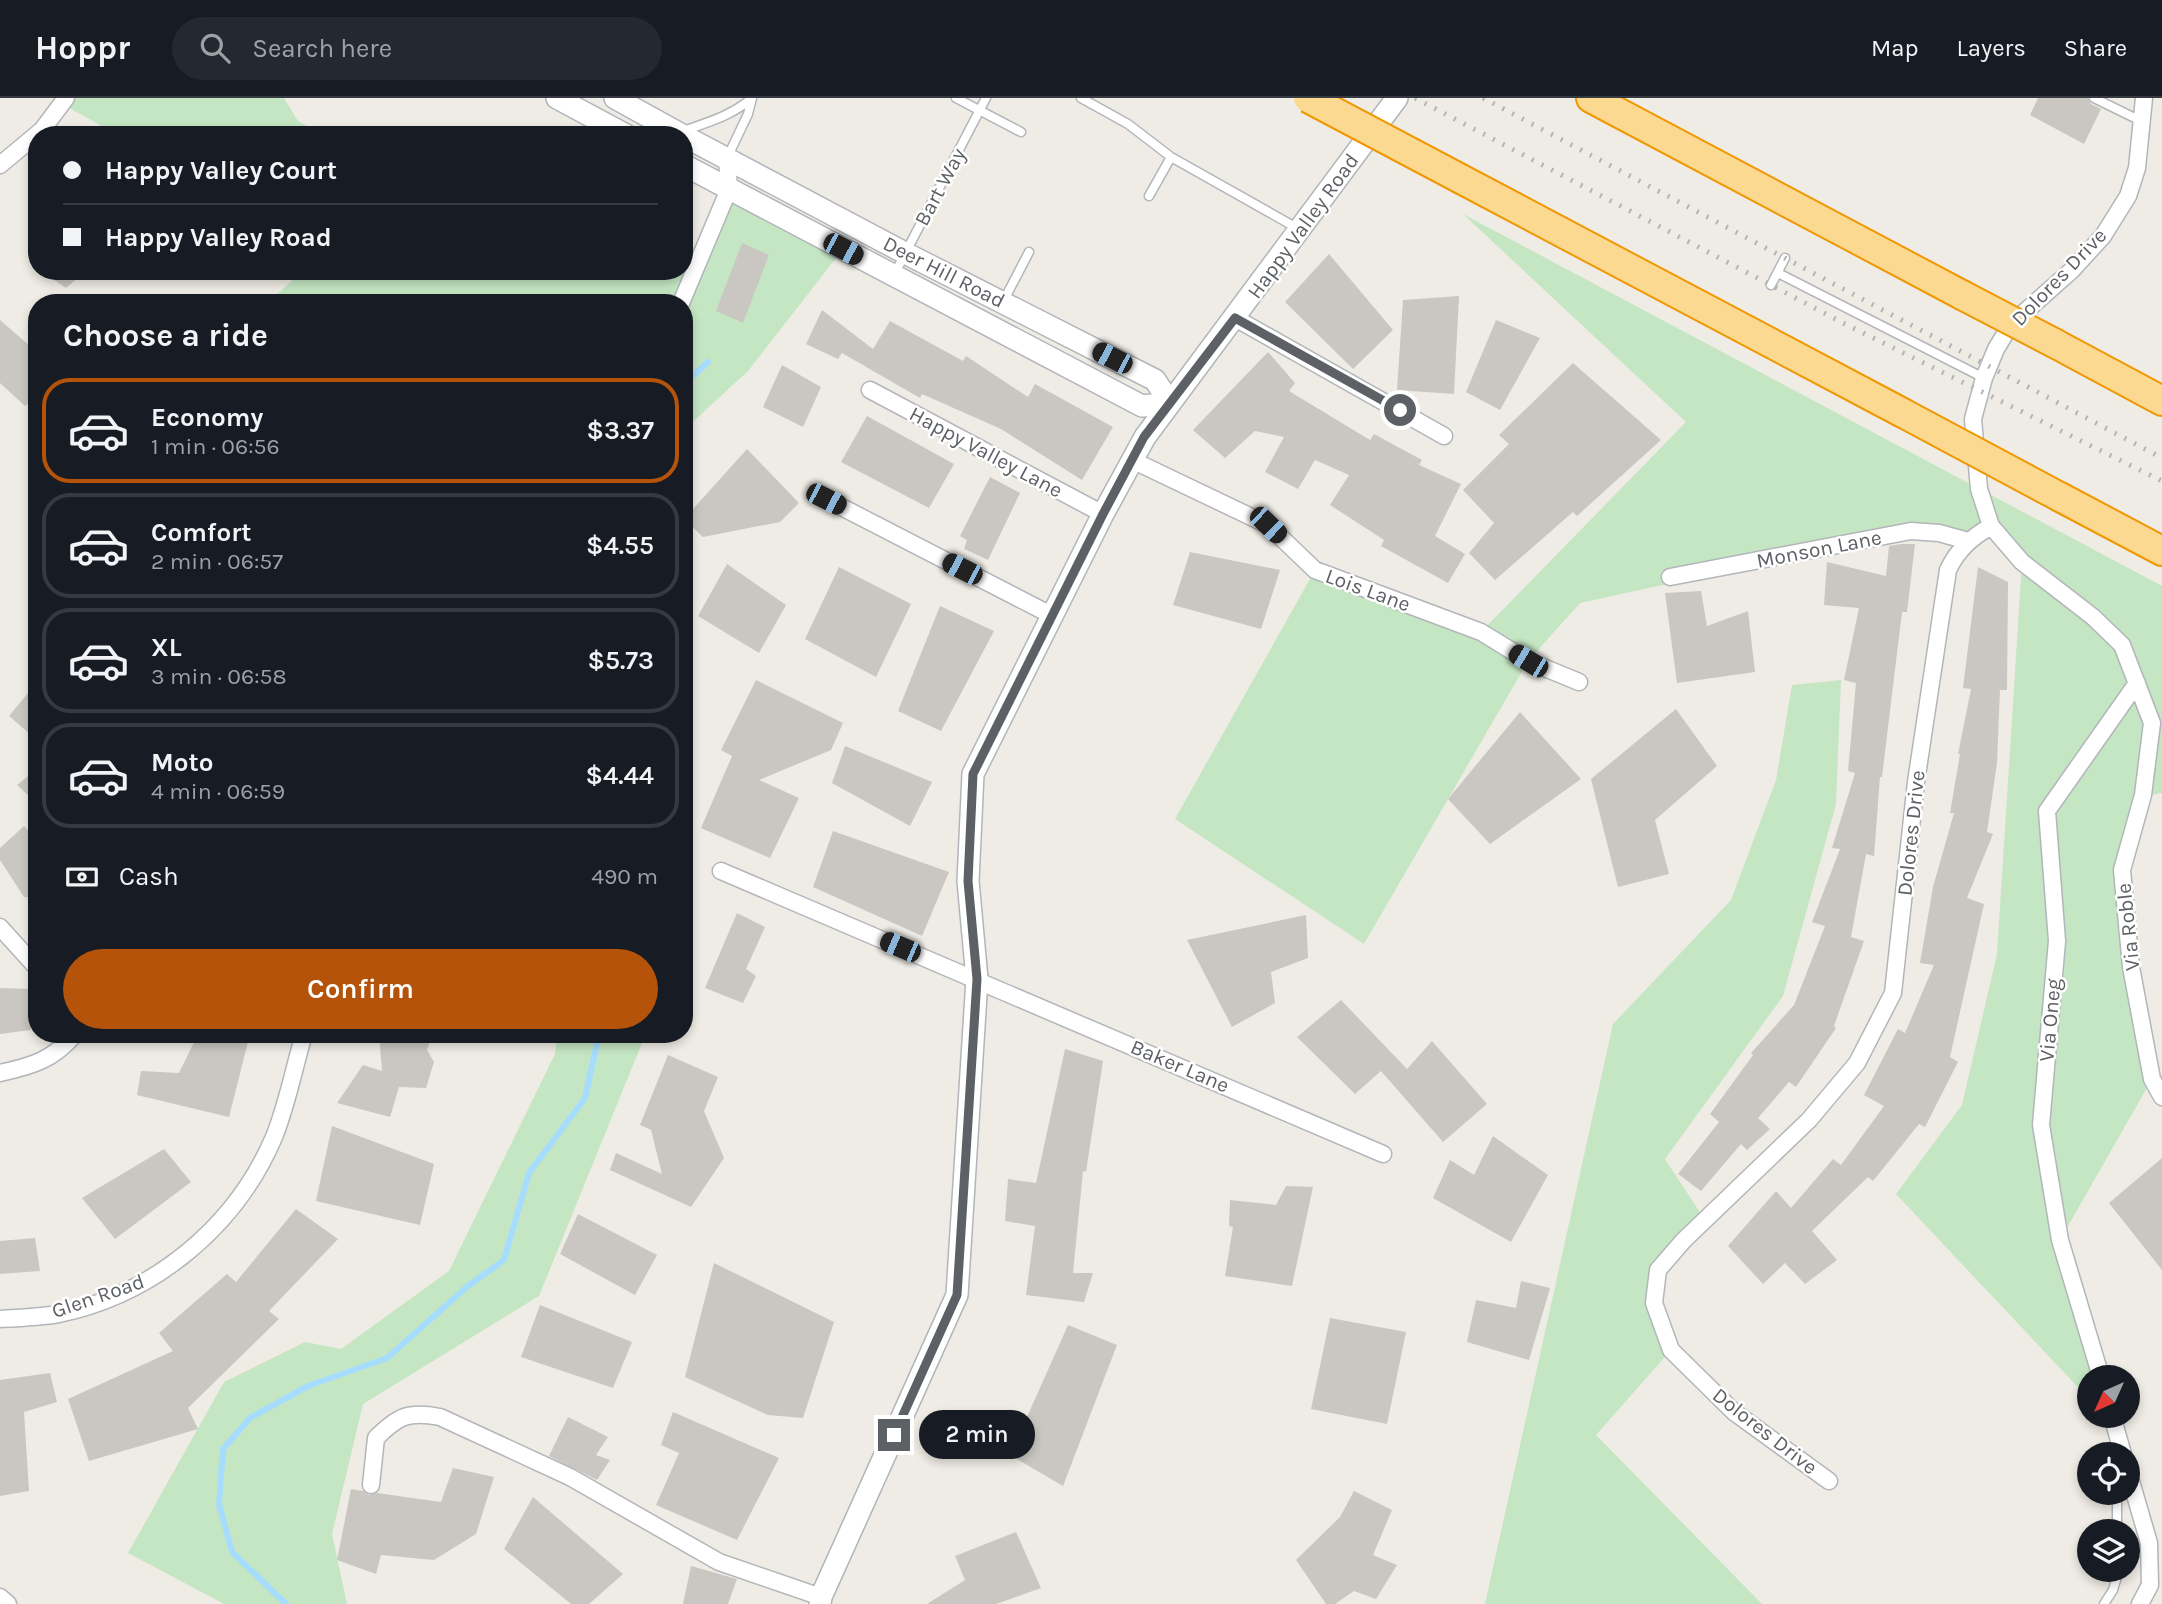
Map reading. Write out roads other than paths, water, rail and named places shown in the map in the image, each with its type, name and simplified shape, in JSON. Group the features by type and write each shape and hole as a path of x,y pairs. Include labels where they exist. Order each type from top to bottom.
{"highway":[{"path":"1308,98 2162,551"},
{"path":"1591,98 2162,401"}],"street":[{"path":"45,126 66,98"},
{"path":"556,98 609,126"},
{"name":"Deer Hill Road","path":"615,98 667,126"},
{"name":"Happy Valley Road","path":"820,1601 957,1295 977,979 968,881 973,774 1144,437 1397,98"},
{"name":"Dolores Drive","path":"1829,1481 1734,1412 1671,1350 1654,1303 1658,1270 1683,1241 1810,1120 1857,1063 1893,993 1916,782 1948,570 1954,556 1968,541 1991,526 1979,489 1973,419 1984,378 1996,349 2011,324 2071,271 2103,236 2128,196 2137,168 2144,98"},
{"name":"Deer Hill Road","path":"693,140 905,253 1155,380 1170,403"},
{"path":"0,165 28,142"},
{"path":"693,274 729,189 727,158"},
{"name":"Deer Hill Road","path":"693,170 1142,406"},
{"name":"Deer Hill Road","path":"843,249 1142,406"},
{"path":"1235,318 1444,436"},
{"name":"Happy Valley Lane","path":"870,390 1103,514"},
{"path":"1142,406 1170,403"},
{"name":"Lois Lane","path":"1132,460 1268,525 1315,570 1481,632 1528,661 1579,682"},
{"path":"826,499 1053,616"},
{"name":"Via Roble","path":"1991,526 2022,562 2094,617 2122,645 2152,723 2143,795 2122,870 2131,967 2152,1079 2162,1097"},
{"name":"Monson Lane","path":"1670,577 1911,531 1939,533 1968,541"},
{"name":"Via Oneg","path":"2097,1365 2060,1240 2041,1125 2057,941 2047,811 2137,683"},
{"name":"Baker Lane","path":"721,871 1383,1154"},
{"path":"0,927 28,958"},
{"path":"0,1073 33,1066 62,1050 68,1043"},
{"name":"Glen Road","path":"0,1320 59,1314 106,1298 154,1277 198,1244 230,1212 252,1181 274,1135 301,1043"},
{"path":"371,1485 376,1438 395,1419 422,1414 440,1417 570,1477 719,1562 820,1601"},
{"path":"2138,1505 2149,1543 2150,1585 2140,1604"},
{"path":"0,1598 8,1604"}],"lane":[{"path":"693,130 737,111 752,98"},
{"path":"727,158 748,114 752,98"},
{"path":"956,98 1021,132"},
{"name":"Bart Way","path":"894,275 985,98"},
{"path":"1082,98 1128,124 1171,157 1300,230"},
{"path":"2094,98 2143,122"},
{"path":"1149,196 1171,157"},
{"path":"1003,302 1029,252"},
{"path":"1771,285 1785,258"},
{"path":"1777,273 1984,378"},
{"path":"2104,1604 2115,1582"}],"waterway":[{"path":"693,376 708,362"},
{"path":"286,1604 232,1552 219,1504 223,1449 250,1418 308,1386 387,1358 468,1286 504,1260 529,1173 585,1098 597,1043"}],"railway":[{"path":"1415,98 1845,324 2162,481"},
{"path":"1483,98 2162,458"}]}
